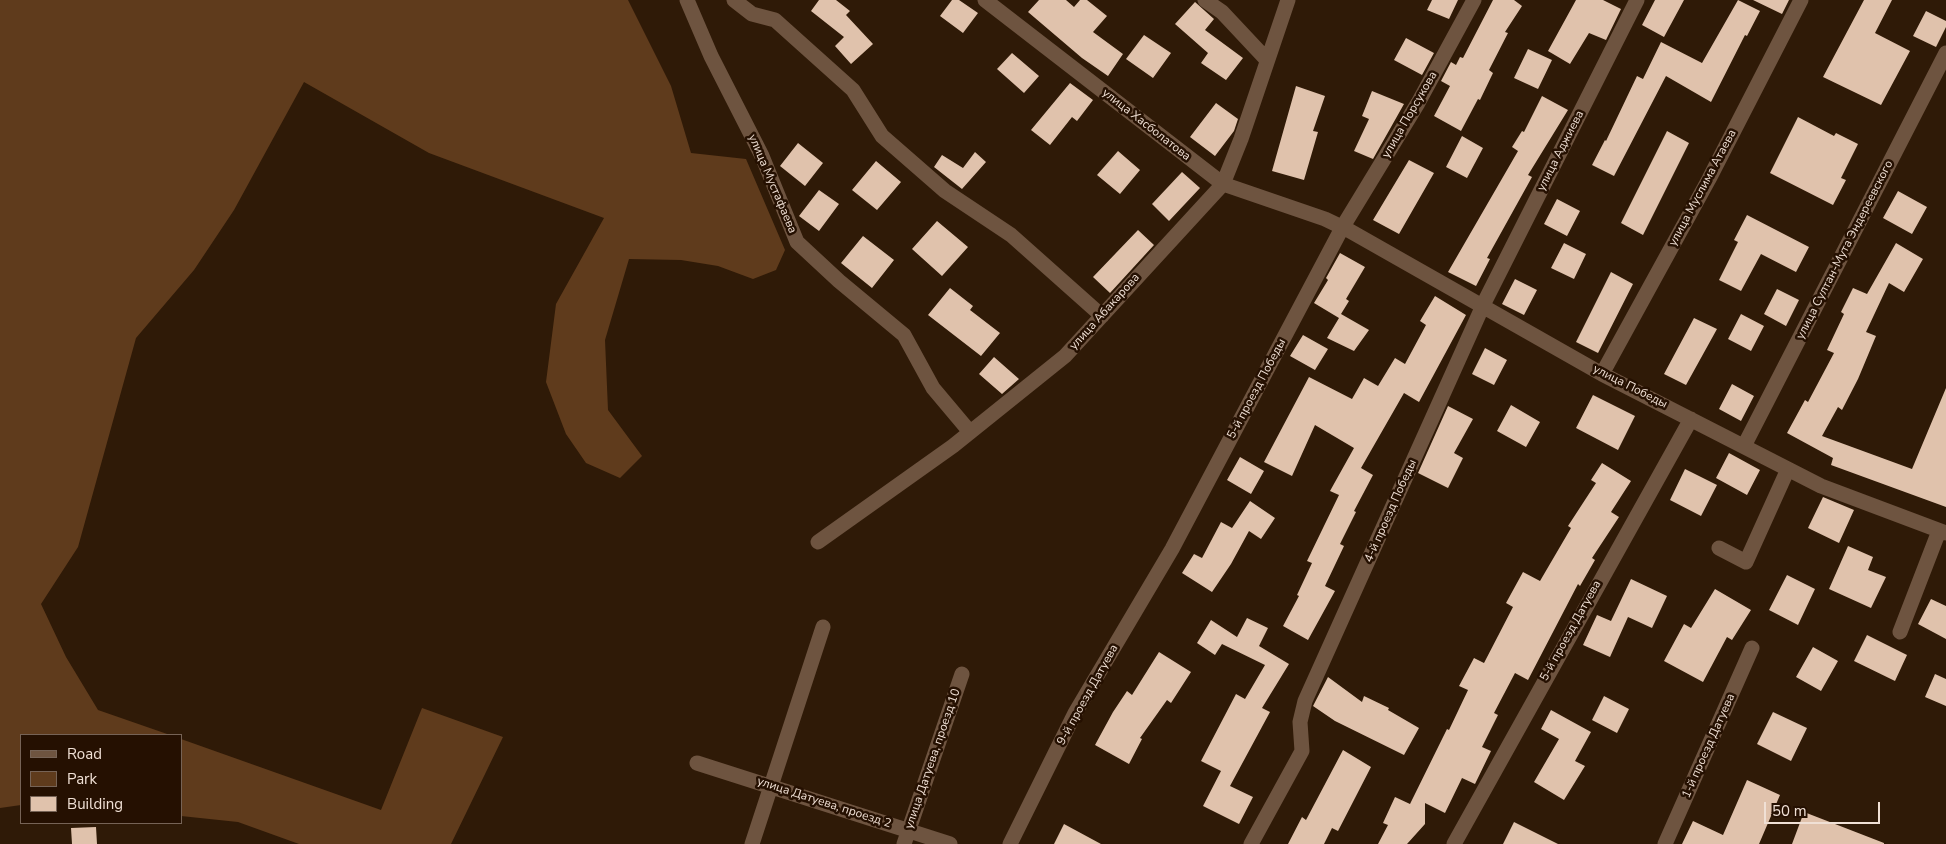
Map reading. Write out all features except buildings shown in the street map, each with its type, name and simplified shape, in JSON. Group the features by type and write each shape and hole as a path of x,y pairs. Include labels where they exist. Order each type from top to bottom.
{"street":[{"name":"улица Мустафаева","path":"687,0 711,56 762,156 797,242 839,281 904,335 933,388 970,432"},
{"path":"734,0 752,14 775,20 853,90 882,136 945,191 1011,235 1102,316"},
{"name":"улица Хасболатова","path":"985,0 1223,184 1325,219"},
{"path":"1205,0 1222,12 1267,60"},
{"name":"улица Абакарова","path":"818,542 970,432 1066,356 1223,184 1288,0"},
{"name":"улица Порсукова","path":"1342,228 1418,103 1474,0"},
{"name":"улица Аджиева","path":"1484,304 1637,0"},
{"name":"улица Муслима Атаева","path":"1602,374 1709,179 1801,0"},
{"name":"улица Султан-Мута Эндереевского","path":"1744,446 1946,53"},
{"name":"улица Победы","path":"1325,219 1484,304 1602,374 1821,486 1942,532"},
{"name":"5-й проезд Победы","path":"1172,549 1342,228"},
{"name":"4-й проезд Победы","path":"1252,844 1302,751 1300,722 1305,701 1484,304"},
{"name":"5-й проезд Датуева","path":"1454,844 1691,419"},
{"path":"1719,548 1746,562 1788,469"},
{"path":"1900,632 1942,532"},
{"name":"9-й проезд Датуева","path":"1010,844 1075,713 1172,549"},
{"path":"752,844 823,628"},
{"name":"1-й проезд Датуева","path":"1665,844 1752,648"},
{"name":"улица Датуева, проезд 10","path":"906,837 962,674"},
{"name":"улица Датуева, проезд 2","path":"697,762 771,786 906,837 950,844"}],"green space":[{"path":"0,0 628,0 671,86 691,153 746,159 785,250 776,270 753,279 718,266 681,260 629,259 605,340 608,410 642,456 620,478 586,463 566,434 546,382 556,304 604,218 429,153 304,82 234,210 194,270 136,338 78,547 41,604 66,657 98,710 167,734 20,734 20,805 0,808"},
{"path":"422,708 503,737 451,844 299,844 238,822 182,816 182,739 381,810"}]}
